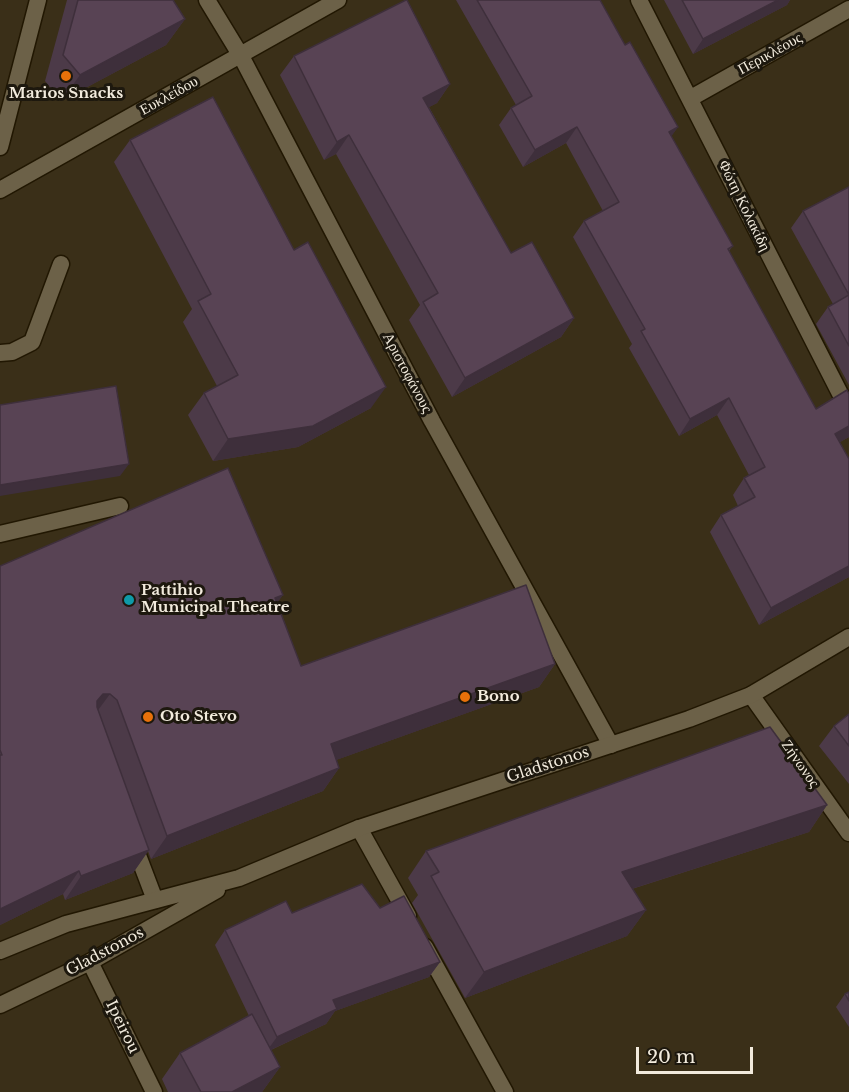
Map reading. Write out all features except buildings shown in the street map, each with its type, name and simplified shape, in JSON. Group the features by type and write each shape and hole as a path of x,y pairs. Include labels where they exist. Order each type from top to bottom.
{"street":[{"path":"0,147 38,0"},
{"name":"Αριστοφάνους","path":"207,0 241,56 432,421 611,745"},
{"name":"Ευκλείδου","path":"0,190 338,0"},
{"name":"Φώτη Κολακίδη","path":"639,0 691,98 809,337 849,411"},
{"name":"Περικλέους","path":"691,98 849,9"},
{"path":"0,353 12,352 32,342 62,264"},
{"path":"0,534 120,506"},
{"name":"Gladstonos","path":"0,1005 90,962 239,878 358,828 611,745 751,695 797,670 849,637"},
{"name":"Ζήνωνος","path":"751,695 849,833"},
{"path":"127,825 155,900"},
{"path":"358,828 506,1092"},
{"name":"Gladstonos","path":"0,951 66,924 239,878"},
{"name":"Ipeirou","path":"90,962 154,1092"}],"place":[{"name":"Marios Snacks","path":"66,76"},
{"name":"Pattihio Municipal Theatre","path":"129,600"},
{"name":"Bono","path":"465,697"},
{"name":"Oto Stevo","path":"148,717"}]}
